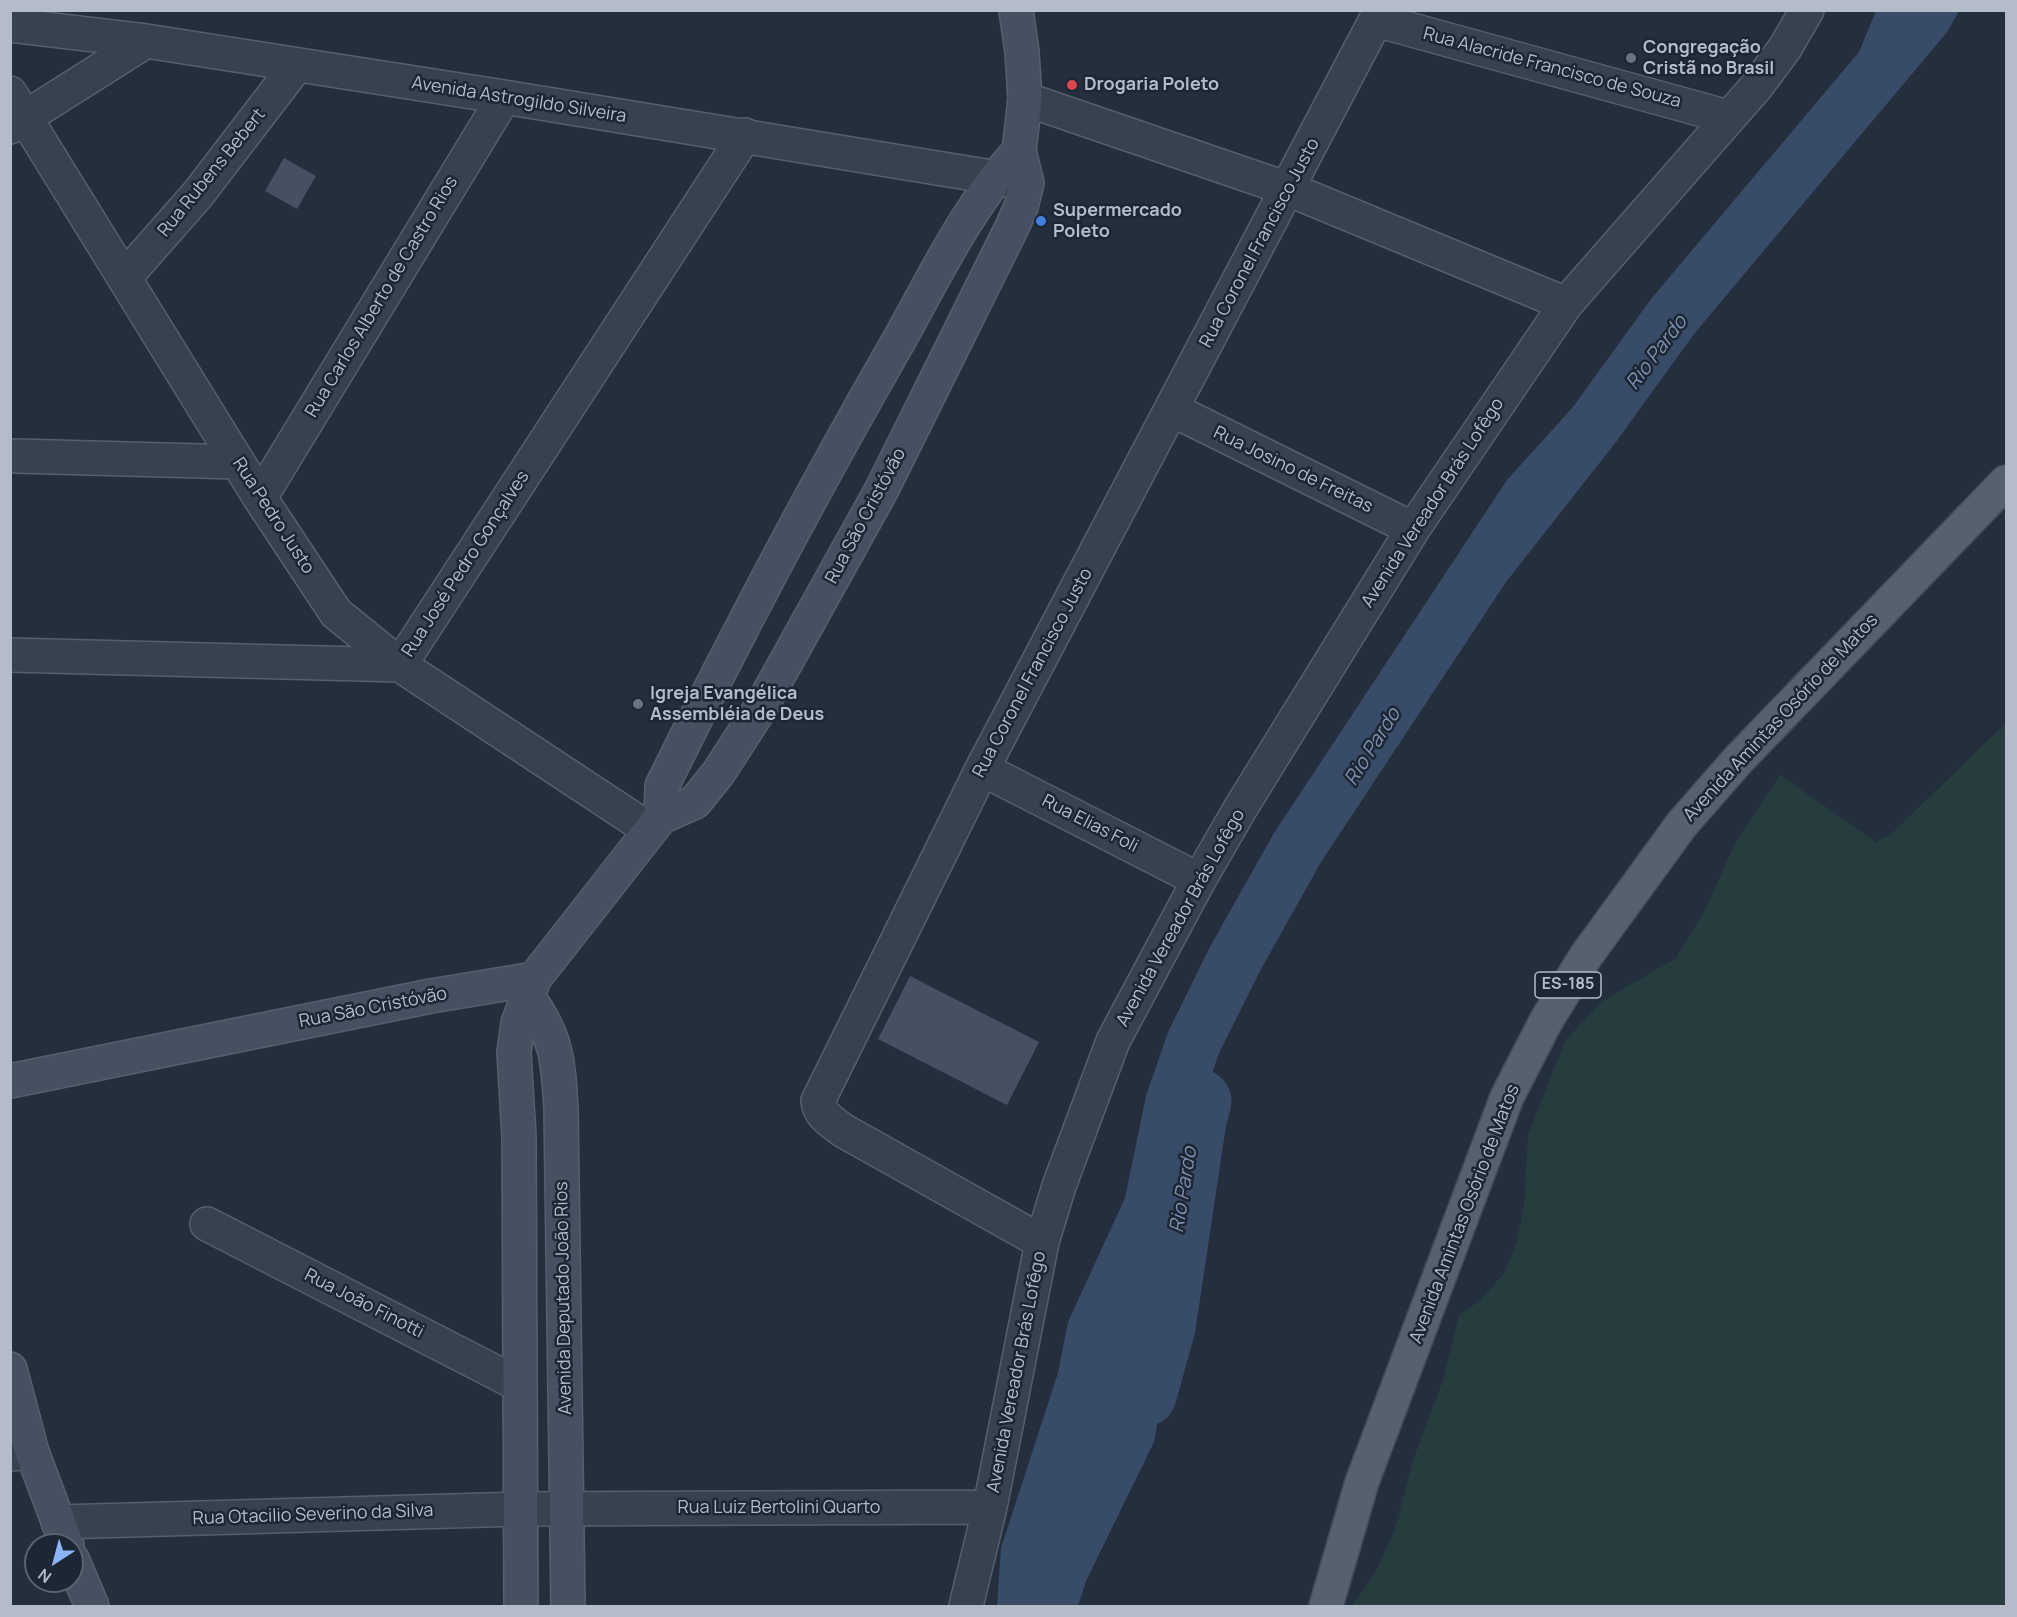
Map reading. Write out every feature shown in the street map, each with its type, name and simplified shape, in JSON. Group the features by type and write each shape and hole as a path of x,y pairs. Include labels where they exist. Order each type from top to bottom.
{"main road":[{"path":"656,824 662,786 830,461 947,256 1012,180 1019,152 1025,99 1016,10"},
{"name":"Rua São Cristóvão","path":"10,1081 431,996 531,988 656,824 695,802 719,772 784,666 882,489 1012,227 1021,207 1012,180"},
{"name":"Avenida Amintas Osório de Matos","path":"1326,1606 1362,1482 1507,1097 1546,1022 1586,956 1682,824 1739,759 2007,482"},
{"path":"521,1606 519,1137 514,1052 518,1023 531,988"},
{"name":"Avenida Deputado João Rios","path":"531,988 557,1056 561,1108 568,1606"},
{"path":"10,1370 22,1453 62,1533"},
{"path":"84,1587 92,1606"}],"street":[{"name":"Avenida Vereador Brás Lofêgo","path":"966,1606 990,1508 1042,1242 1059,1186 1113,1041 1198,880 1413,529 1566,304 1779,56 1807,10"},
{"name":"Rua Alacride Francisco de Souza","path":"1379,15 1728,117"},
{"name":"Rua Coronel Francisco Justo","path":"1042,1242 844,1131 819,1108 818,1101 826,1080 982,769 1379,15"},
{"name":"Avenida Astrogildo Silveira","path":"10,25 146,41 744,135 1012,180"},
{"path":"16,112 146,41"},
{"name":"Rua Rubens Bebert","path":"125,277 198,194 296,66"},
{"name":"Rua Carlos Alberto de Castro Rios","path":"260,498 504,97"},
{"path":"1025,99 1288,189 1566,304"},
{"name":"Rua Pedro Justo","path":"16,112 125,277 260,498 336,613 400,665 656,824"},
{"name":"Rua José Pedro Gonçalves","path":"10,655 400,665 744,135"},
{"name":"Rua Josino de Freitas","path":"1173,410 1413,529"},
{"path":"16,456 238,462"},
{"name":"Rua Elias Foli","path":"982,769 1198,880"},
{"name":"Rua João Finotti","path":"207,1224 520,1385"},
{"name":"Rua Luiz Bertolini Quarto","path":"567,1509 990,1508"},
{"name":"Rua Otacilio Severino da Silva","path":"81,1533 522,1509 567,1509"}],"green space":[{"path":"2006,725 2006,1606 1351,1606 1374,1575 1394,1532 1413,1460 1443,1380 1459,1315 1481,1300 1505,1272 1517,1241 1524,1203 1528,1135 1565,1041 1602,1001 1676,958 1706,908 1735,843 1780,775 1876,842 1891,834"}],"water":[{"path":"1876,11 1959,11 1947,32 1694,334 1616,442 1506,582 1321,862 1260,971 1219,1053 1199,1110 1166,1281 1165,1380 1154,1442 1086,1581 1078,1606 997,1606 1001,1548 1058,1373 1068,1322 1125,1198 1146,1096 1168,1032 1211,945 1274,833 1507,480 1573,407 1651,299 1859,52"}],"building":[{"path":"284,158 316,176 297,209 265,191"},
{"path":"910,976 1039,1042 1007,1105 878,1039"}],"waterway":[{"name":"Rio Pardo","path":"1145,1395 1164,1327 1195,1120 1200,1101"}],"place":[{"name":"Congregação Cristã no Brasil","path":"1631,58"},
{"name":"Drogaria Poleto","path":"1072,85"},
{"name":"Supermercado Poleto","path":"1041,221"},
{"name":"Igreja Evangélica Assembléia de Deus","path":"638,704"}]}
